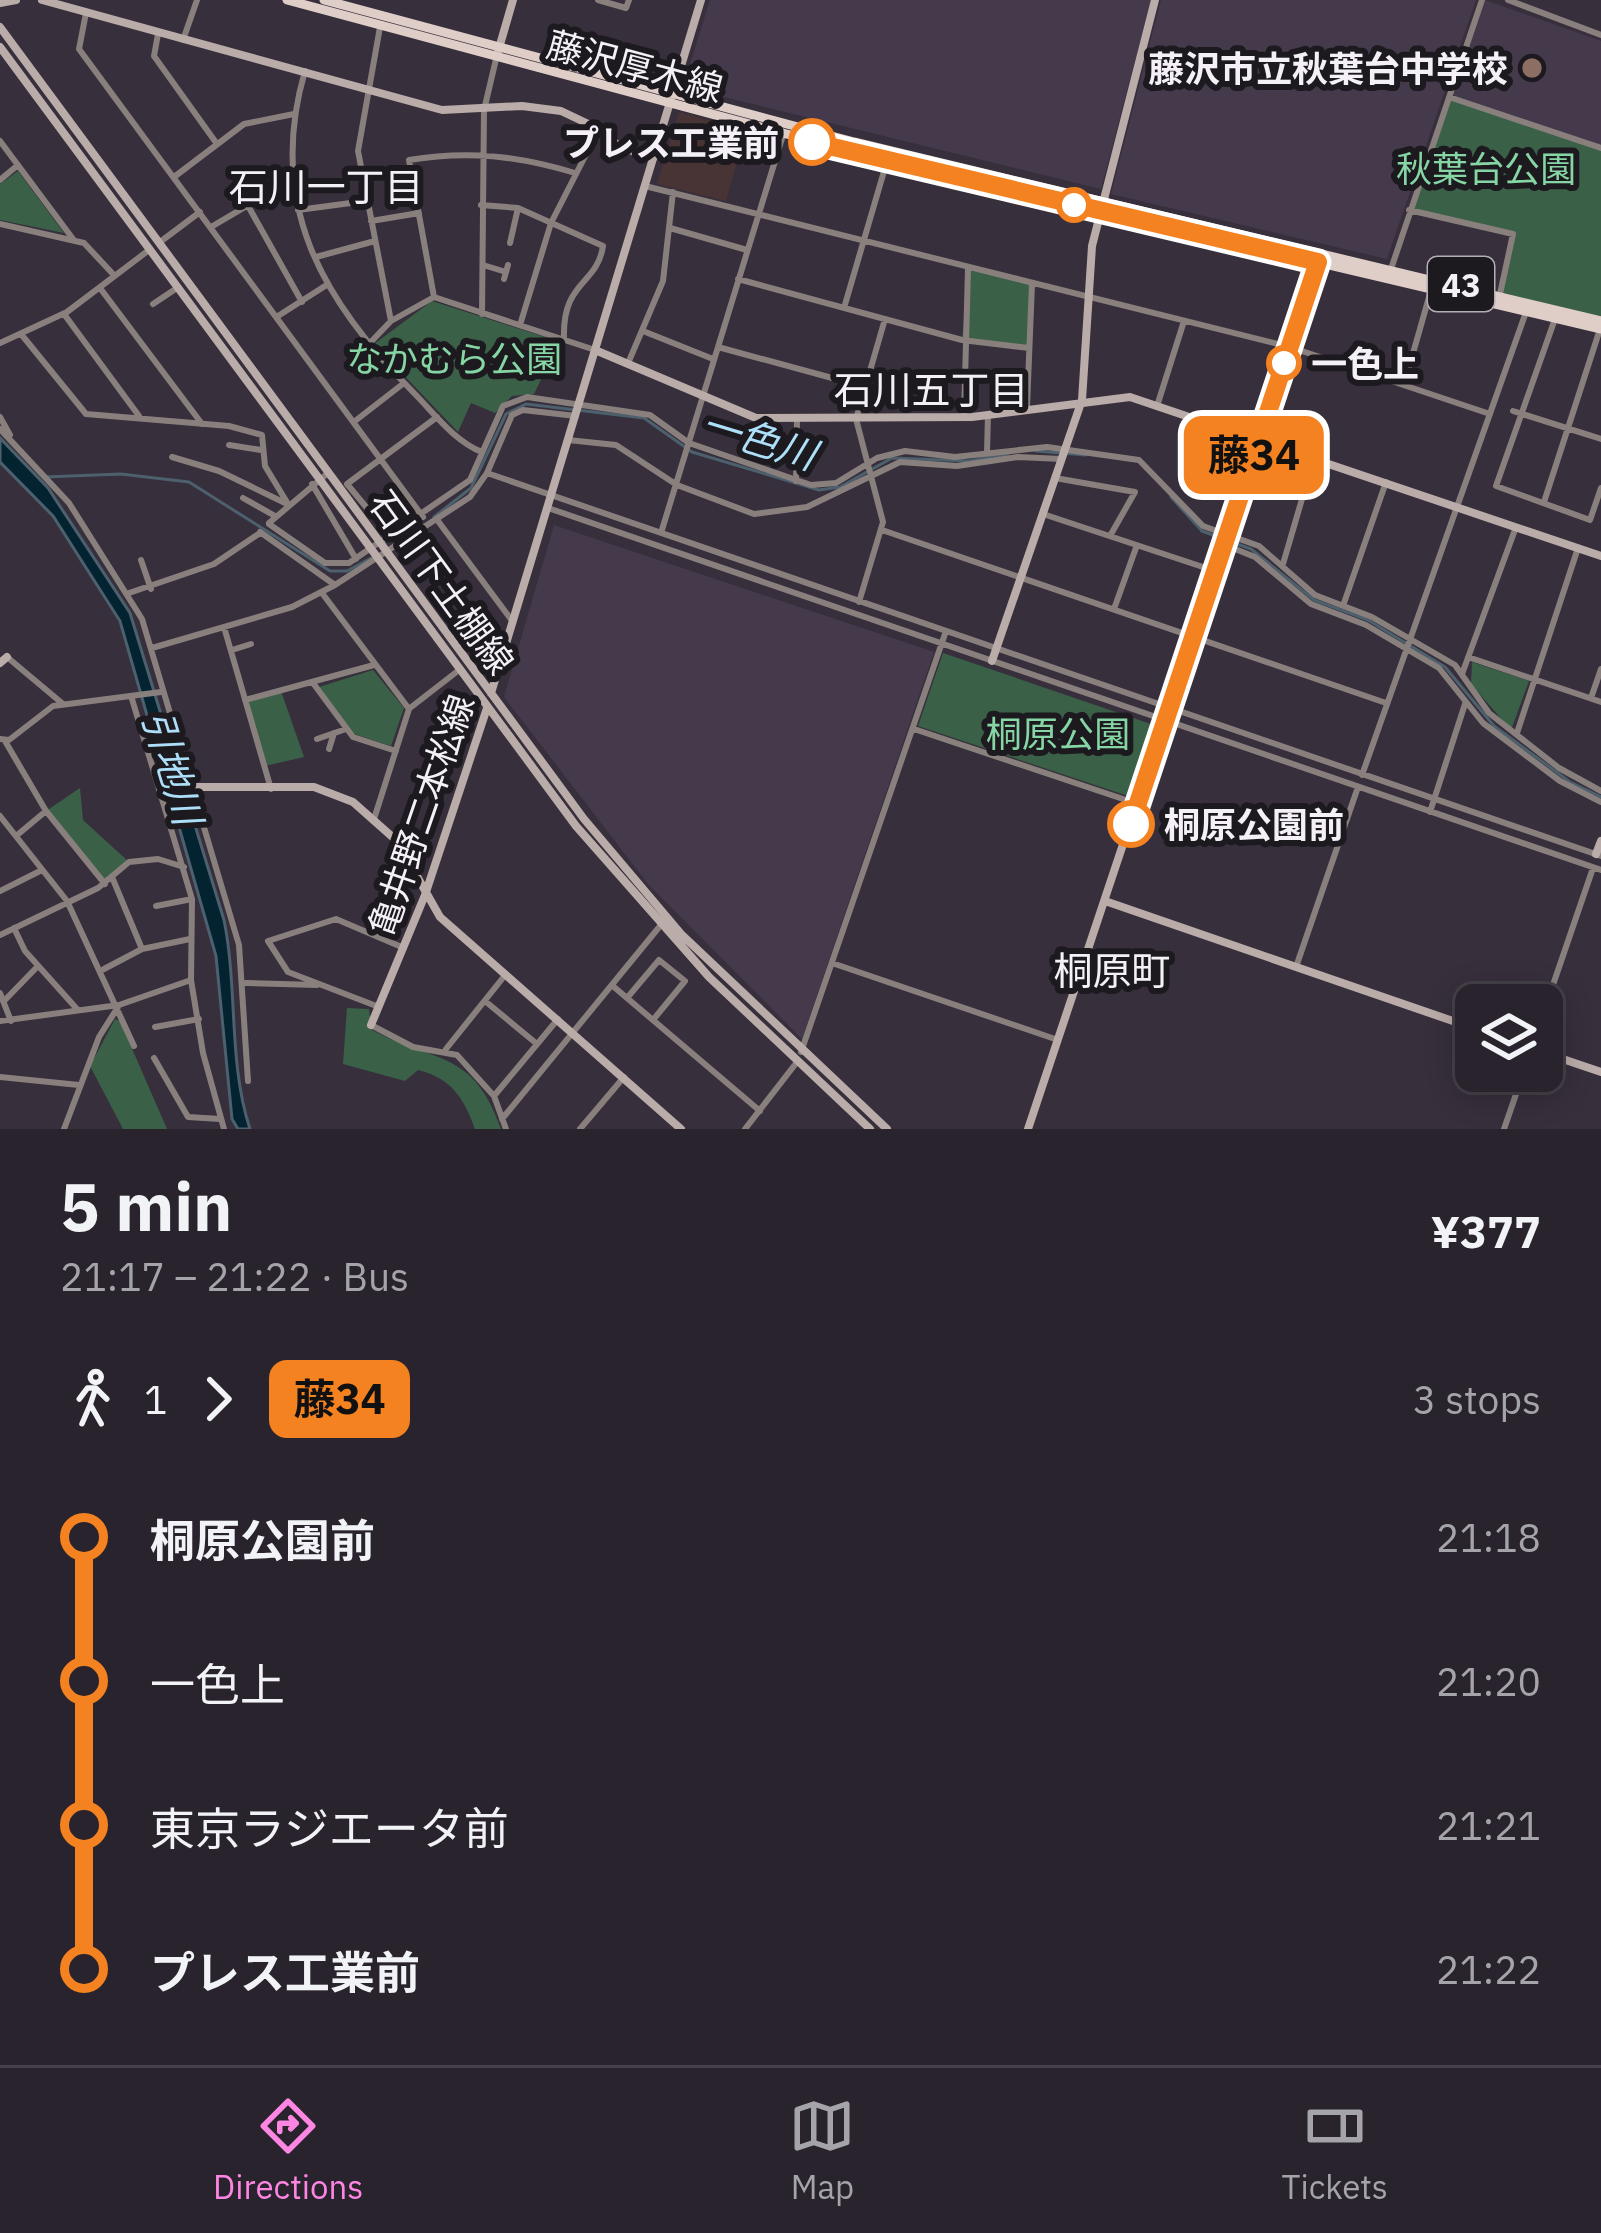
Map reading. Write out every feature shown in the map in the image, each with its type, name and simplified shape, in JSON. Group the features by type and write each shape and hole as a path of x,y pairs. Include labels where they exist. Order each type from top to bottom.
{"main road":[{"name":"藤沢厚木線","path":"287,0 498,51"},
{"name":"藤沢厚木線","path":"324,0 671,98 1102,206 1500,294 1601,326"},
{"name":"藤沢厚木線","path":"671,98 887,161 1102,206"},
{"name":"藤沢厚木線","path":"1390,273 1601,326"}],"street":[{"path":"0,3 16,0"},
{"path":"42,0 442,110 537,106 599,128 619,146 653,159"},
{"path":"183,40 197,0"},
{"path":"482,314 484,110 513,0"},
{"path":"598,0 626,8 628,0"},
{"name":"亀井野二本松線","path":"371,1025 425,895 487,706 701,0"},
{"path":"992,661 1082,400 1088,300 1102,206 1155,0"},
{"path":"1390,273 1482,0"},
{"path":"1508,0 1601,35"},
{"path":"86,13 79,49 423,517"},
{"path":"381,23 358,151 391,321"},
{"name":"石川下土棚線","path":"0,28 320,479"},
{"path":"158,34 154,56 217,144"},
{"name":"石川下土棚線","path":"0,47 153,246 178,288 320,479 670,922 871,1129"},
{"path":"304,71 294,114 298,210 326,286 367,346 466,444 483,452"},
{"path":"1449,97 1601,148"},
{"path":"174,177 244,124 294,114"},
{"path":"520,326 550,223 599,128"},
{"path":"660,534 783,134"},
{"path":"0,141 73,239"},
{"path":"434,297 409,160 512,156 575,173"},
{"path":"844,308 887,161"},
{"path":"0,180 18,165"},
{"path":"211,227 295,178"},
{"path":"645,186 1289,347 1490,414"},
{"path":"629,361 662,281 673,192"},
{"path":"298,210 366,201"},
{"path":"247,204 302,302"},
{"path":"482,205 518,208 604,249 566,302 564,340"},
{"path":"510,243 518,208"},
{"path":"1409,210 1513,234 1500,294"},
{"path":"0,343 64,314 200,212"},
{"path":"370,221 419,213"},
{"path":"0,224 91,246 113,274"},
{"path":"669,228 747,250"},
{"path":"316,256 375,241"},
{"path":"1028,1129 1319,257"},
{"path":"483,265 506,272"},
{"path":"964,417 962,340 968,269"},
{"path":"738,279 962,340 1029,348"},
{"path":"1027,407 1032,284"},
{"path":"278,316 326,286"},
{"path":"1404,385 1431,287"},
{"path":"153,304 178,288"},
{"path":"100,289 202,424"},
{"path":"367,346 391,321 434,297 629,361 740,415 964,417 1130,397 1601,556"},
{"path":"1296,967 1406,642 1527,309"},
{"path":"64,314 139,416"},
{"path":"1556,316 1518,412 1496,486 1590,520 1601,488"},
{"path":"860,602 882,530 856,419 885,319"},
{"path":"1158,403 1184,322"},
{"path":"1544,503 1601,326"},
{"path":"643,331 713,359"},
{"path":"21,334 78,409 262,435 265,466 288,504"},
{"path":"717,347 865,388"},
{"path":"354,422 404,383"},
{"path":"265,528 325,563 357,560 470,480 510,400 527,397 577,410"},
{"path":"150,648 322,593 438,521 470,497 488,473 517,412 577,410 657,417 688,447 796,481 836,483 905,452 1139,460 1197,522 1255,556 1311,604 1406,642 1445,673 1466,704 1560,781 1601,802"},
{"path":"1518,412 1601,439"},
{"path":"986,463 988,414"},
{"path":"0,417 16,444"},
{"path":"392,538 347,484 437,417"},
{"path":"796,481 797,419"},
{"path":"0,429 52,481 129,593 150,648 159,693 236,932 245,983 248,1081"},
{"path":"568,440 616,445 676,485 734,511 764,514 823,501 869,469 900,462 986,463 1063,454"},
{"path":"229,445 262,451"},
{"path":"172,458 219,471 288,504"},
{"path":"1282,565 1314,458"},
{"path":"488,473 1599,855 1601,841"},
{"path":"1055,478 1135,492 1110,536"},
{"path":"129,593 151,589 230,556 320,479 357,560"},
{"path":"1343,604 1386,482"},
{"path":"243,498 275,516"},
{"path":"548,508 1597,869 1554,984"},
{"path":"1043,514 1215,571"},
{"path":"438,521 514,622"},
{"path":"1462,674 1516,527"},
{"path":"265,528 335,585"},
{"path":"882,530 1386,703"},
{"path":"1226,539 1259,546 1316,595 1343,604 1462,674 1485,709 1601,791"},
{"path":"1114,609 1137,545"},
{"path":"1516,734 1578,548"},
{"path":"141,560 151,589"},
{"name":"石川下土棚線","path":"386,563 576,826 660,926 799,1057 887,1129"},
{"path":"322,593 409,709"},
{"path":"224,627 271,789"},
{"path":"745,1129 799,1057 946,631"},
{"path":"231,650 251,644"},
{"path":"1468,657 1601,701"},
{"path":"3,660 64,704"},
{"path":"245,700 374,665"},
{"path":"1591,698 1601,669"},
{"path":"374,819 409,709 459,670"},
{"path":"313,683 357,740 396,752"},
{"path":"105,884 46,811 2,740 64,704 159,693"},
{"path":"136,699 192,899 191,980 224,1129"},
{"path":"1430,812 1466,704"},
{"path":"913,728 1138,804"},
{"path":"317,739 346,729"},
{"path":"329,749 334,733"},
{"path":"191,787 324,789 374,819 406,854 425,895 447,923 681,1129"},
{"path":"16,836 46,811"},
{"path":"0,816 68,901 134,1046"},
{"path":"0,935 105,884 129,862 184,868"},
{"path":"0,891 42,870"},
{"path":"112,877 142,950"},
{"path":"156,906 192,899"},
{"path":"1105,902 1455,1022"},
{"path":"379,1007 283,968 268,941 335,919 404,948"},
{"path":"504,1124 660,926"},
{"path":"14,928 38,966 77,1009"},
{"path":"103,970 142,950 190,939"},
{"path":"627,998 659,960 672,970 685,981 653,1020"},
{"path":"832,963 1058,1040"},
{"path":"11,1021 2,997 38,966"},
{"path":"446,1049 506,974"},
{"path":"0,1022 119,1005 191,980"},
{"path":"245,983 321,985"},
{"path":"614,987 760,1111"},
{"path":"485,1001 537,1044"},
{"path":"64,1129 119,1005"},
{"path":"155,1027 199,1019"},
{"path":"494,1096 558,1019"},
{"path":"371,1025 413,1047 446,1049 471,1066 494,1096 504,1124"},
{"path":"154,1058 188,1117 220,1119"},
{"path":"1563,1059 1601,1072"},
{"path":"580,1129 625,1076"},
{"path":"0,1077 80,1085"},
{"path":"1504,1129 1517,1092"}],"shaded area":[{"path":"710,0 1151,0 1101,189 683,87"},
{"path":"1161,0 1476,0 1387,259 1111,194"},
{"name":"藤沢市立秋葉台中学校","path":"1485,0 1601,41 1601,145 1453,95"},
{"path":"679,112 776,139 773,155 741,148 726,201 657,184"},
{"path":"554,525 934,652 802,1039 648,884 504,697"}],"green space":[{"name":"秋葉台公園","path":"1449,97 1601,145 1601,321 1500,294 1513,235 1409,210"},
{"path":"18,171 64,233 0,220 0,184"},
{"path":"968,269 1032,284 1029,348 962,340"},
{"name":"なかむら公園","path":"432,301 551,339 550,361 534,394 512,396 495,413 471,403 458,432 374,344"},
{"name":"桐原公園","path":"943,653 1151,724 1154,730 1131,797 918,726"},
{"path":"1472,662 1529,681 1511,730 1471,684"},
{"path":"373,670 404,708 391,746 354,734 319,687"},
{"path":"281,691 304,757 265,766 245,700"},
{"path":"80,788 83,820 129,862 105,884 46,811"},
{"path":"347,1008 369,1009 372,1030 465,1071 490,1103 501,1129 475,1129 455,1091 439,1078 418,1070 405,1081 343,1064"},
{"path":"115,1019 120,1021 167,1129 123,1129 90,1066"}],"water":[{"name":"引地川","path":"0,438 48,488 130,613 224,920 239,1078 250,1129 238,1129 232,1119 216,956 120,621 53,516 0,462"}],"waterway":[{"name":"一色川","path":"434,517 471,488 506,414 526,404 644,418 692,452 819,490 840,487 892,458 969,461 1008,454"},
{"name":"一色川","path":"1036,451 1086,455"},
{"name":"一色川","path":"45,477 121,474 189,482 330,571 347,571 371,558"},
{"name":"一色川","path":"1171,497 1202,531 1251,549 1314,600 1368,620 1445,667 1494,726 1570,782 1601,797"}],"bus line":[{"name":"藤34","path":"812,142 1318,262 1131,824"}],"place":[{"name":"藤沢市立秋葉台中学校","path":"1532,68"},
{"name":"プレス工業前","path":"812,142"},
{"name":"一色上","path":"1284,363"},
{"name":"桐原公園前","path":"1131,824"}],"district":[{"name":"石川一丁目","path":"326,186"},
{"name":"石川五丁目","path":"931,389"},
{"name":"桐原町","path":"1112,970"}]}
